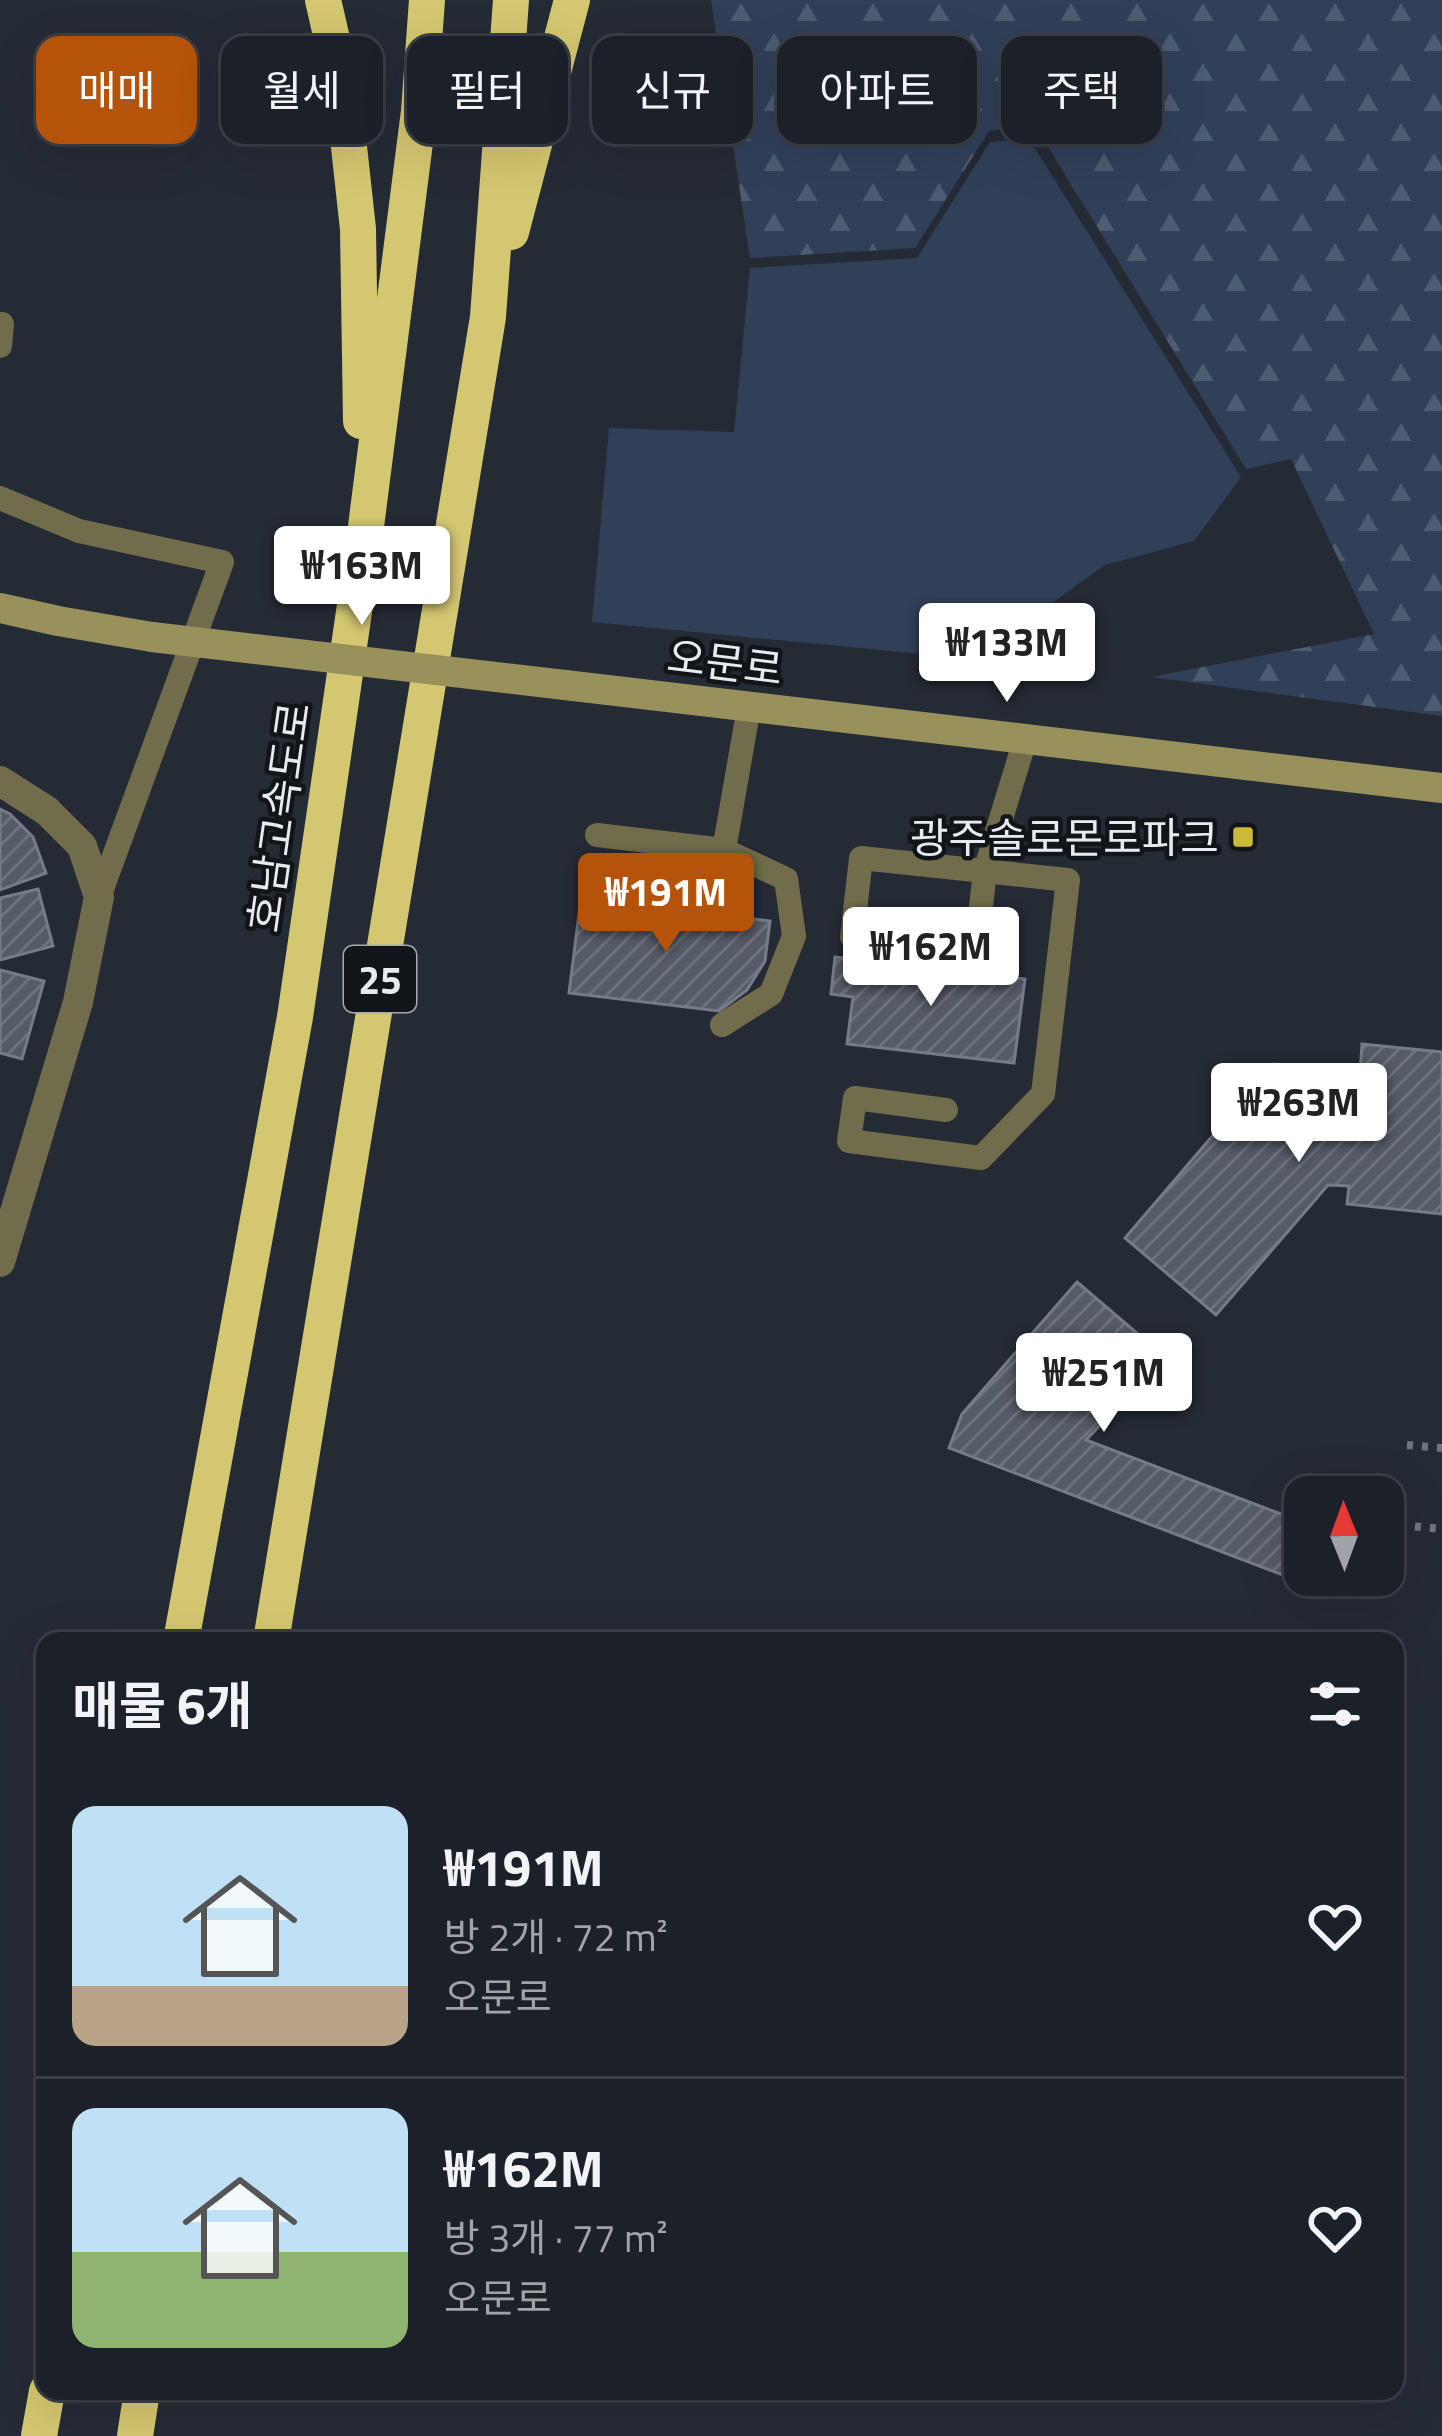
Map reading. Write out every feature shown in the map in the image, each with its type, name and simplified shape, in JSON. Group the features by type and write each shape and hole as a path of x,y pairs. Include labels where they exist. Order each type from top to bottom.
{"highway":[{"path":"323,0 342,82 358,229 363,550"},
{"name":"호남고속도로","path":"183,1632 295,1017 363,550 419,111 427,0"},
{"name":"25","path":"272,1632 488,316 511,0"},
{"path":"488,316 572,0"},
{"path":"39,2436 45,2400"},
{"path":"135,2436 141,2400"}],"main road":[{"name":"오문로","path":"0,608 152,637 1442,788"}],"street":[{"path":"0,781 47,811 82,846 99,897 78,1002 0,1262"}],"lane":[{"path":"0,346 2,325"},
{"path":"0,498 80,531 221,562 99,897"},
{"path":"724,850 749,707"},
{"path":"946,1110 854,1098 849,1141 981,1158 1043,1094 1067,880 985,872 861,857 852,937 976,951 985,872 1024,740"},
{"path":"597,835 724,850 787,879 794,936 771,994 722,1025"}],"path":[{"path":"1407,1445 1442,1448"},
{"path":"1404,1525 1442,1529"}],"green space":[{"path":"711,0 1442,0 1442,716 1151,677 1374,634 1291,459 1246,469 1046,144 1162,144 1162,36 1001,36 1001,129 989,131 915,248 750,258 733,144 753,144 753,36 716,36"},
{"path":"990,142 1032,144 1241,477 1194,541 1105,565 973,659 592,622 609,428 734,432 750,268 917,258"}],"building":[{"path":"0,809 33,837 46,873 0,890"},
{"path":"38,889 53,946 0,960 0,898"},
{"path":"581,898 770,921 765,961 747,990 719,1011 569,993"},
{"path":"835,957 1025,979 1014,1063 847,1044 853,997 831,994"},
{"path":"0,970 44,981 22,1059 0,1053"},
{"path":"1362,1044 1442,1052 1442,1214 1347,1204 1349,1186 1328,1185 1216,1315 1125,1238 1274,1064 1360,1073"},
{"path":"1077,1282 1165,1357 1086,1440 1284,1515 1283,1575 949,1448 962,1414"}],"place":[{"name":"광주솔로몬로파크","path":"1243,837"}]}
